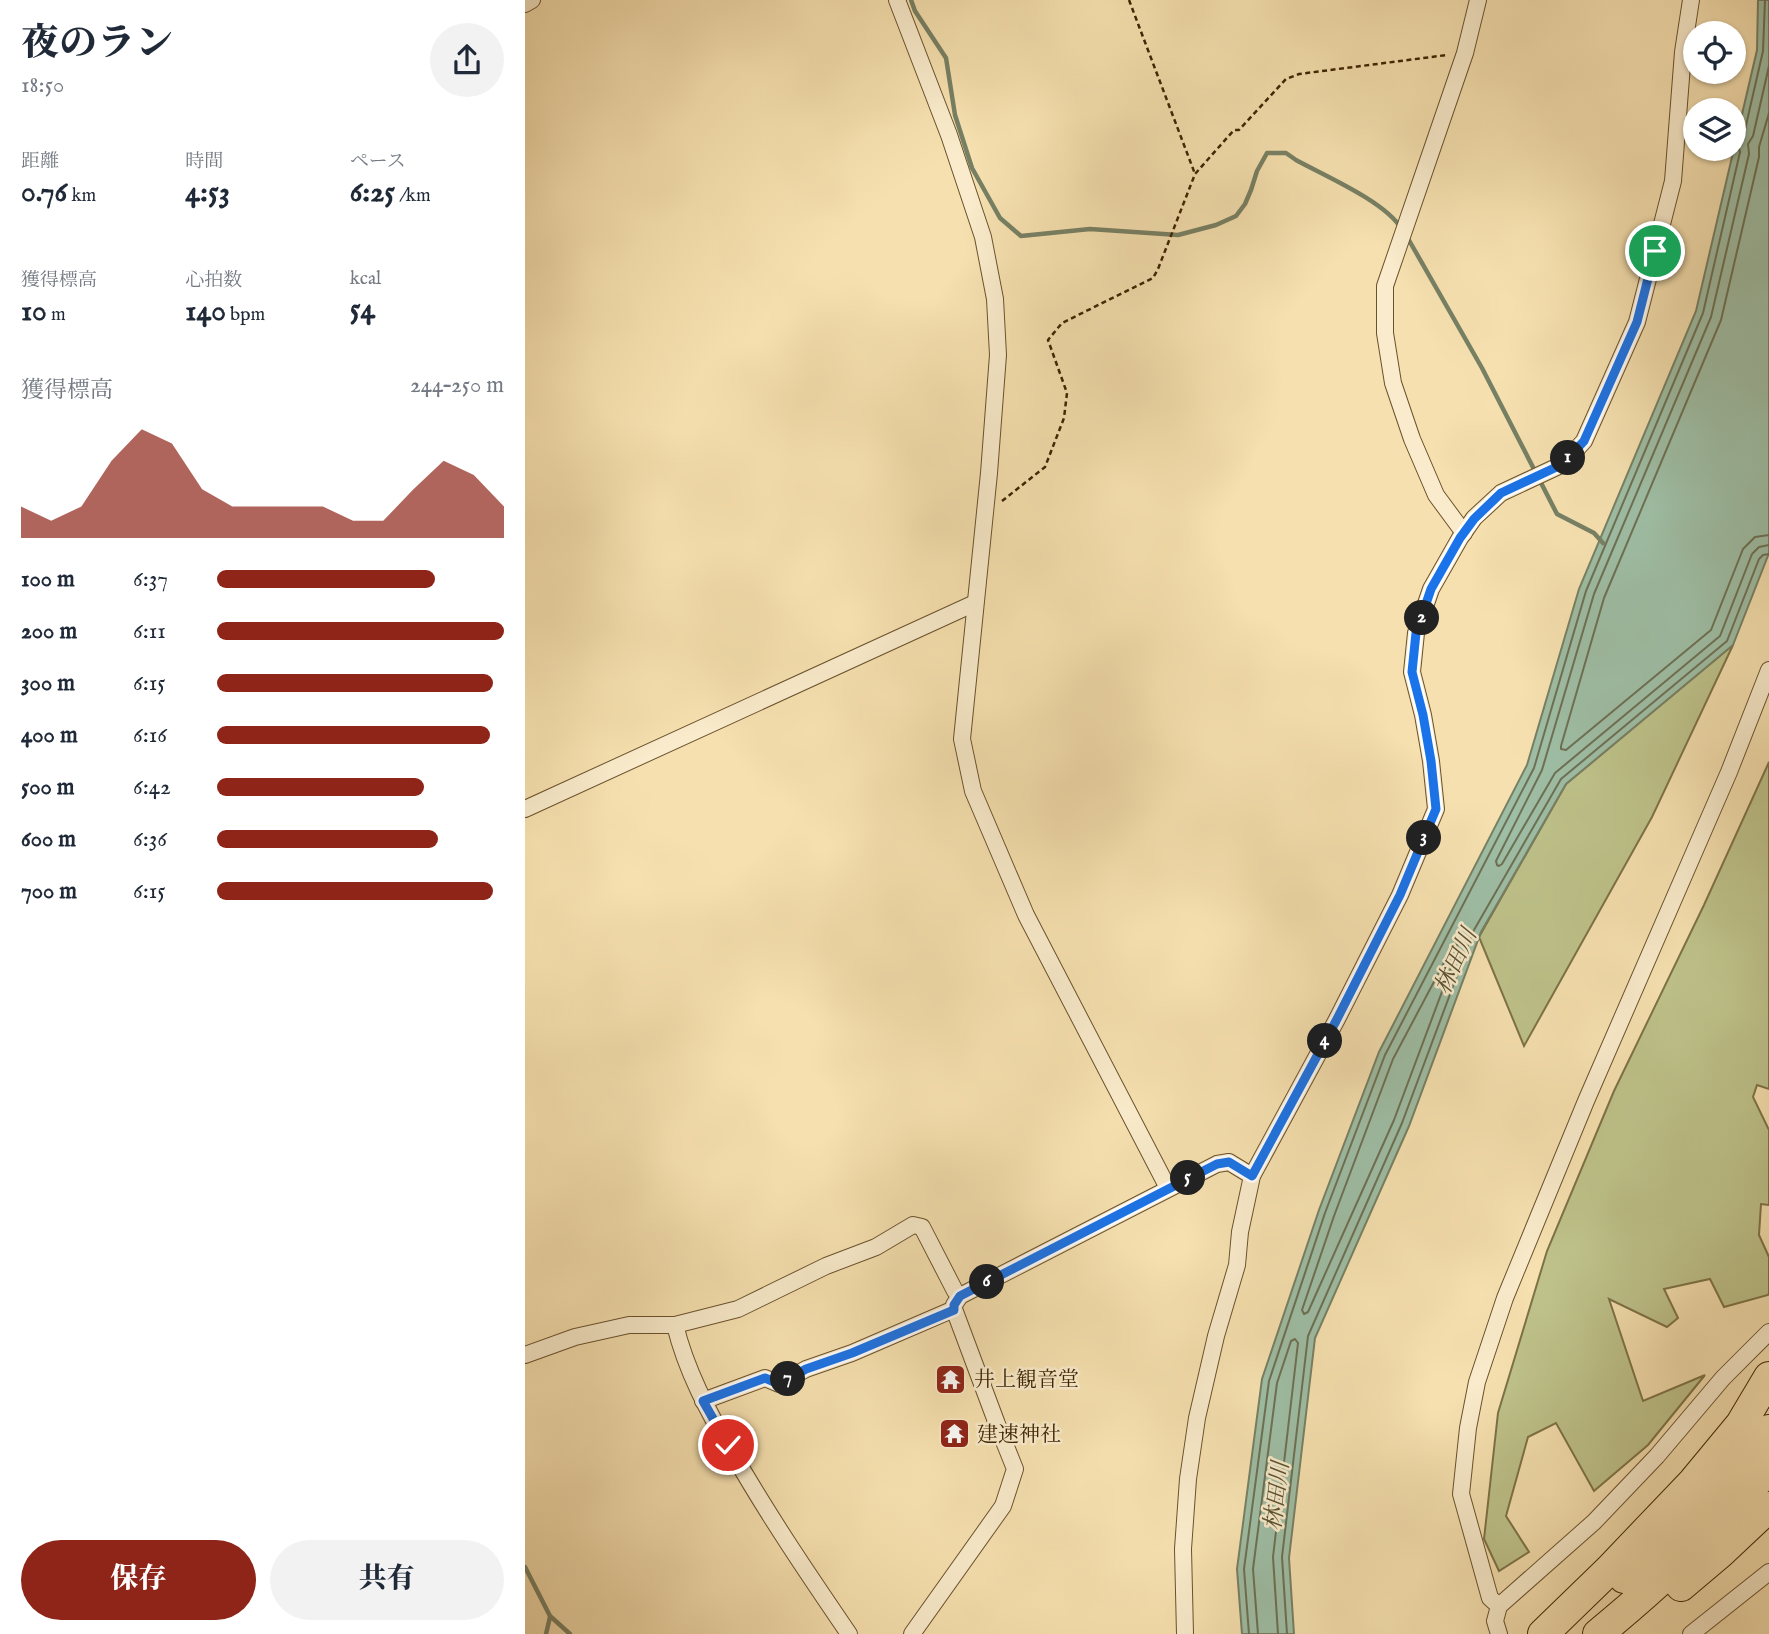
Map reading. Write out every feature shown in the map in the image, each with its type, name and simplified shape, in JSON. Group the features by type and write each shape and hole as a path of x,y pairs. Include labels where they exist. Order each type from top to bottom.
{"highway":[{"path":"1543,1634 1693,1482 1741,1424 1769,1377"},
{"path":"1556,1634 1683,1528 1769,1430"},
{"path":"1598,1634 1674,1568 1743,1500 1769,1467"},
{"path":"1620,1634 1640,1621 1720,1553 1769,1507"}],"street":[{"path":"525,4 532,0"},
{"path":"897,0 950,135 983,237 995,299 998,355 962,739 973,791 1026,915 1168,1188"},
{"path":"1464,533 1436,495 1412,439 1393,383 1385,333 1385,286 1465,53 1478,0"},
{"path":"1185,1634 1183,1549 1188,1479 1197,1418 1216,1336 1237,1265 1240,1232 1252,1176 1400,895 1436,809 1423,715 1412,672 1416,633 1431,589 1474,519 1501,493 1563,464 1584,441 1637,322 1673,181 1683,52 1691,0"},
{"path":"525,809 975,603"},
{"path":"1499,1606 1490,1598 1461,1494 1468,1428 1477,1382 1505,1298 1586,1101 1729,772 1769,670"},
{"path":"703,1401 765,1378 779,1384 806,1369 852,1353 957,1303 1217,1164 1229,1162 1252,1176"},
{"path":"525,1355 575,1337 629,1325 675,1325 738,1308 826,1266 876,1247 913,1225 922,1227 955,1291 996,1424 1015,1469 1003,1506 912,1634"},
{"path":"675,1325 682,1351 703,1401 762,1505 849,1634"},
{"path":"1499,1634 1495,1621 1499,1606 1594,1522 1657,1457 1723,1378 1769,1332"},
{"path":"1691,1634 1769,1572"}],"path":[{"path":"1129,0 1195,174"},
{"path":"985,512 1045,467 1065,418 1067,393 1048,340 1062,323 1153,278 1159,269 1195,174 1234,130 1239,130 1286,79 1299,74 1465,53"}],"shaded area":[{"path":"1733,645 1652,817 1524,1046 1479,937 1566,784"},
{"path":"1769,762 1769,1089 1757,1085 1753,1097 1769,1130 1769,1205 1761,1204 1759,1235 1769,1257 1769,1293 1724,1307 1710,1279 1664,1289 1678,1318 1667,1327 1609,1299 1643,1401 1705,1375 1648,1445 1594,1491 1556,1423 1528,1437 1506,1516 1529,1552 1499,1571 1484,1539 1498,1413 1547,1251 1614,1091 1704,905"}],"water":[{"name":"林田川","path":"1758,0 1769,0 1769,553 1733,645 1566,784 1481,932 1409,1126 1315,1338 1289,1558 1294,1634 1242,1634 1237,1569 1262,1379 1319,1210 1379,1052 1527,765 1579,589 1696,311 1731,161 1746,161 1746,98 1757,50"}],"waterway":[{"path":"911,0 915,11 946,58 955,115 972,168 1000,218 1021,236 1090,229 1178,235 1216,225 1236,216 1245,204 1267,153 1286,153 1353,190 1381,208 1401,228"},
{"path":"1406,235 1482,368 1557,514 1594,533 1603,543"},
{"path":"525,1567 550,1616 570,1634"},
{"path":"546,1634 550,1617"}],"place":[{"name":"井上観音堂","path":"951,1379"},
{"name":"建速神社","path":"954,1434"}],"route":[{"path":"728,1445 703,1401 765,1378 779,1384 806,1369 852,1353 954,1310 960,1296 1217,1164 1229,1162 1252,1176 1400,895 1436,809 1423,715 1412,672 1416,633 1431,589 1474,519 1501,493 1563,464 1584,441 1637,322 1655,251"}]}
